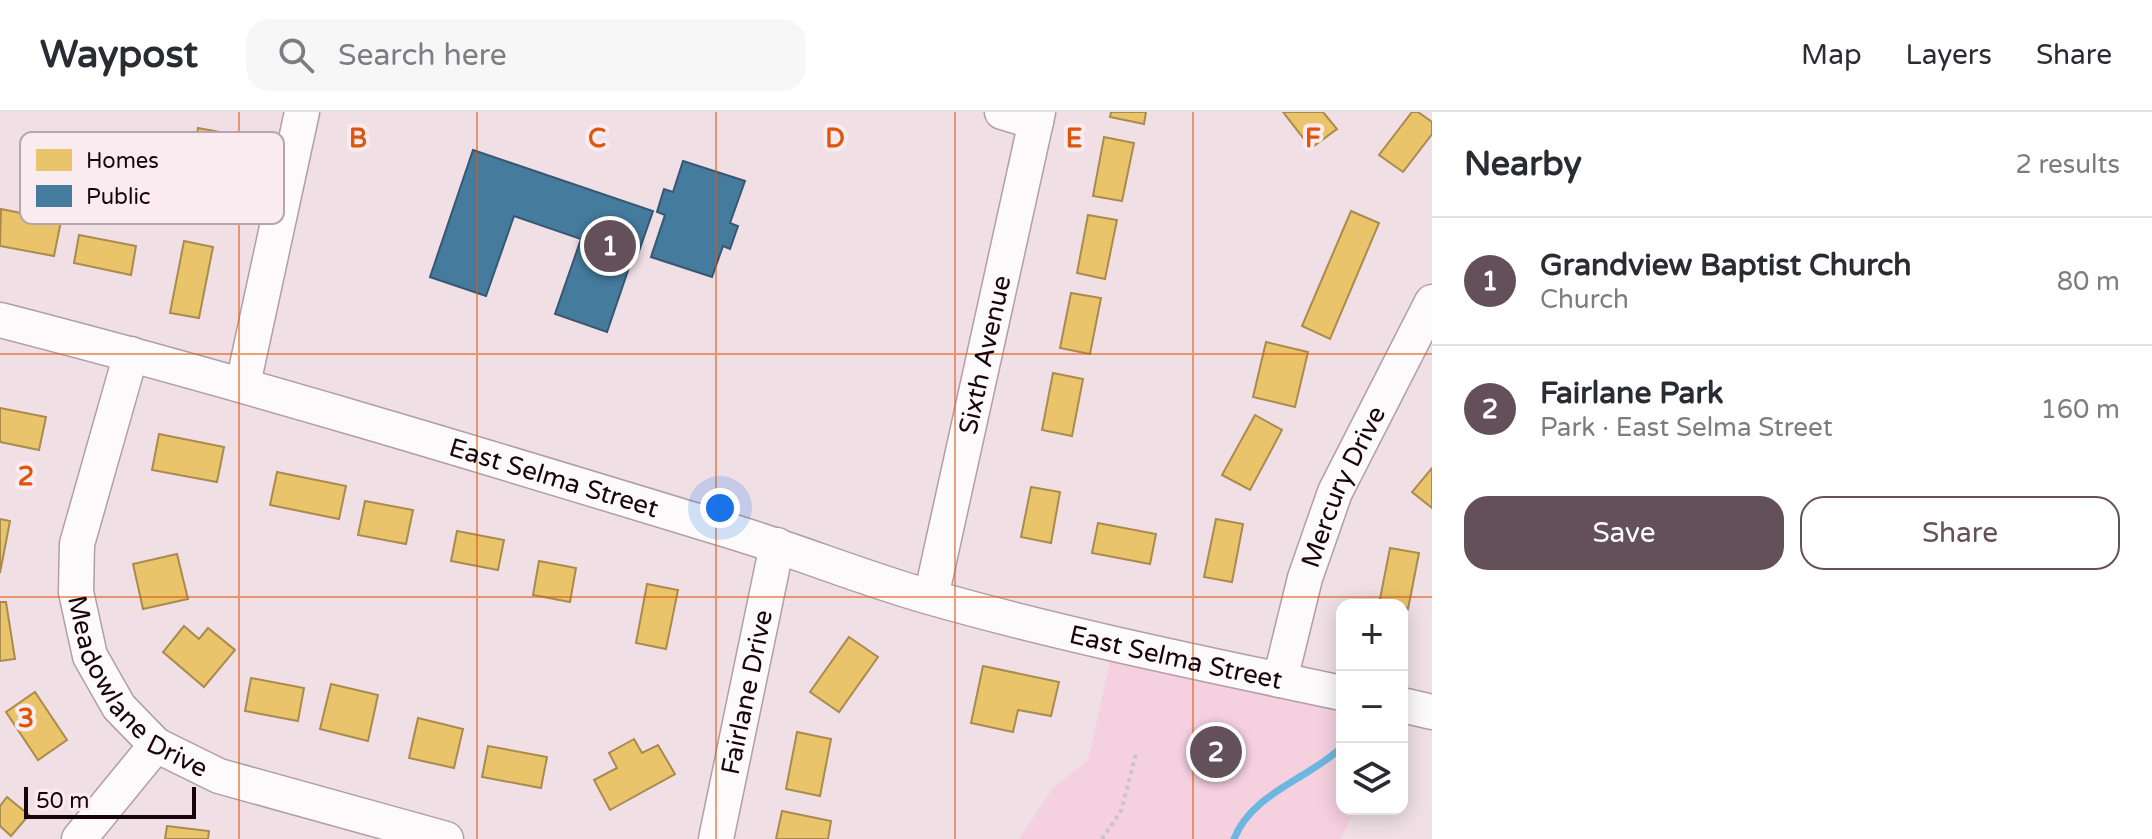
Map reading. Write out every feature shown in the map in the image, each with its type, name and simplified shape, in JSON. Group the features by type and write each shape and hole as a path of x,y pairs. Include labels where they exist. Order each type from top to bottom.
{"street":[{"path":"284,195 302,112"},
{"path":"1002,112 1037,117"},
{"name":"Sixth Avenue","path":"931,597 1037,117"},
{"path":"243,384 278,224"},
{"name":"Mercury Drive","path":"1280,680 1305,578 1329,506 1432,302"},
{"name":"East Selma Street","path":"0,320 243,384 777,545 931,597 1336,692"},
{"name":"Meadowlane Drive","path":"131,354 77,544 76,592 90,656 119,707 156,745 219,776 446,839"},
{"name":"Fairlane Drive","path":"716,839 777,545"},
{"path":"79,839 156,745"}],"path":[{"path":"1102,839 1121,811 1136,754"}],"shaded area":[{"path":"1111,657 1336,708 1336,815 1352,815 1341,839 1019,839 1053,788 1088,760"}],"building: Homes":[{"path":"1111,112 1146,112 1144,124 1110,117"},
{"path":"1283,112 1323,112 1337,129 1311,148"},
{"path":"1412,112 1418,112 1432,122 1432,134 1403,172 1379,155"},
{"path":"198,128 220,132 197,132"},
{"path":"1104,137 1134,143 1122,201 1093,196"},
{"path":"1,209 20,213 20,224 60,224 54,256 0,246"},
{"path":"1351,211 1379,223 1330,339 1302,326"},
{"path":"1088,215 1117,220 1105,279 1077,273"},
{"path":"79,235 136,246 131,275 74,263"},
{"path":"184,241 213,247 199,318 170,313"},
{"path":"1071,293 1101,298 1090,354 1060,348"},
{"path":"1266,342 1308,352 1295,407 1253,397"},
{"path":"1053,373 1083,379 1072,436 1042,430"},
{"path":"0,408 46,417 39,450 0,442"},
{"path":"1255,415 1282,430 1250,490 1222,475"},
{"path":"159,434 224,447 217,482 152,470"},
{"path":"1432,468 1432,508 1412,492"},
{"path":"277,472 346,486 339,519 270,505"},
{"path":"1031,487 1060,492 1051,543 1021,537"},
{"path":"365,501 413,510 406,544 358,535"},
{"path":"0,519 10,521 0,573"},
{"path":"1216,519 1243,524 1232,582 1204,577"},
{"path":"1098,523 1156,534 1150,564 1092,553"},
{"path":"457,531 504,540 498,570 451,561"},
{"path":"1390,548 1419,553 1408,609 1408,599 1380,599"},
{"path":"177,554 188,599 143,609 133,564"},
{"path":"539,561 576,568 570,602 533,595"},
{"path":"647,584 678,590 666,649 636,643"},
{"path":"0,602 6,602 15,659 0,661"},
{"path":"184,626 199,639 208,628 235,650 204,687 163,652"},
{"path":"849,637 878,657 839,712 810,692"},
{"path":"983,666 1059,682 1051,716 1018,710 1013,732 971,723"},
{"path":"251,678 304,688 298,721 245,711"},
{"path":"331,684 378,695 368,741 320,729"},
{"path":"35,692 67,740 38,760 6,712"},
{"path":"418,718 463,729 454,768 409,758"},
{"path":"797,732 831,739 820,796 786,789"},
{"path":"634,739 642,753 658,745 675,774 610,810 594,780 617,768 609,753"},
{"path":"488,746 547,757 541,788 482,777"},
{"path":"7,797 29,815 11,836 0,826 0,806"},
{"path":"782,811 831,821 828,839 776,839"},
{"path":"167,826 209,831 208,839 165,839"}],"building: Public":[{"path":"473,150 653,211 638,254 634,253 607,332 555,314 581,239 514,216 486,296 430,277"},
{"path":"683,161 745,181 730,223 738,226 730,249 723,246 712,277 651,257 665,215 657,212 664,189 673,192"}],"waterway":[{"path":"1234,839 1242,823 1267,798 1336,752"}],"place":[{"name":"Grandview Baptist Church","path":"610,246"},
{"name":"Fairlane Park","path":"1216,752"}]}
